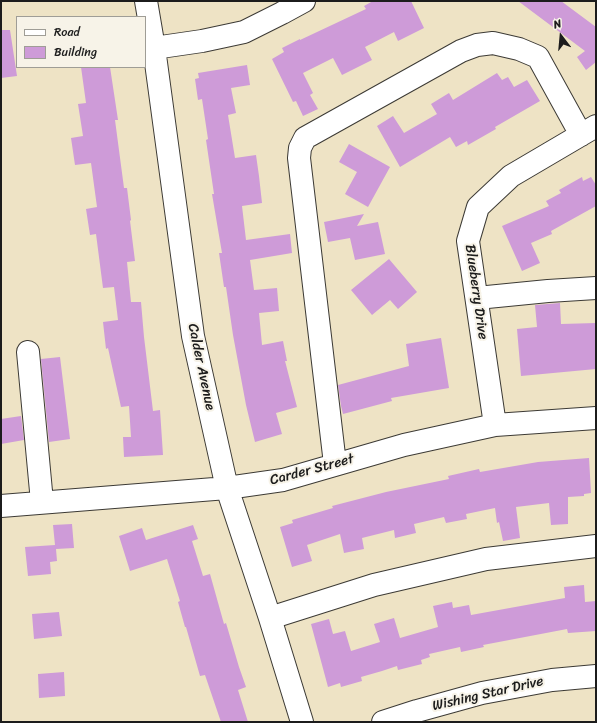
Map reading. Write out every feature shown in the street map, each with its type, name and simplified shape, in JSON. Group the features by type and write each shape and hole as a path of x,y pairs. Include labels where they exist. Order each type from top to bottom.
{"street":[{"name":"Calder Avenue","path":"146,1 154,48 193,336 227,488 270,618 302,722"},
{"path":"154,48 202,41 244,32 304,1"},
{"path":"335,464 299,158 300,148 305,138 461,51 477,45 493,43 518,49 538,57 589,130"},
{"name":"Blueberry Drive","path":"495,425 468,241 478,207 511,176 589,130"},
{"path":"477,298 596,288"},
{"path":"28,352 42,502"},
{"name":"Carder Street","path":"1,506 227,488 283,480 404,445 495,425 596,418"},
{"path":"270,618 374,585 486,559 596,546"},
{"name":"Wishing Star Drive","path":"383,722 482,693 552,680 596,676"}],"building":[{"path":"373,1 411,1 424,28 398,41 394,32 365,47 372,60 342,75 333,58 303,73 313,93 310,95 318,109 303,116 296,101 293,102 272,59 284,52 282,48 366,9 364,6"},
{"path":"518,1 561,1 596,27 596,62 586,70 577,57 585,51"},
{"path":"1,30 10,30 17,76 1,78"},
{"path":"247,65 250,85 231,88 236,113 228,115 235,158 256,155 262,203 242,206 246,240 290,234 292,253 250,260 254,290 277,288 279,311 259,313 262,345 283,341 287,361 285,361 297,407 276,413 282,434 255,442 246,405 226,287 224,287 219,253 222,253 212,194 214,194 206,140 208,139 202,99 198,100 195,79 199,78 198,73"},
{"path":"81,68 110,68 118,120 115,120 124,188 127,188 135,261 127,262 131,302 141,302 153,411 160,410 163,455 124,457 123,437 131,437 129,406 121,407 108,348 106,349 103,322 118,320 114,287 103,288 96,234 90,235 86,209 97,207 91,163 75,165 71,138 83,136 78,104 86,103"},
{"path":"497,73 502,80 508,77 514,87 527,80 540,101 495,127 496,129 468,145 467,141 456,147 450,137 400,167 377,126 393,116 404,133 437,114 431,104 449,93 453,100"},
{"path":"349,144 390,167 368,207 345,194 357,172 339,162"},
{"path":"582,177 583,181 591,177 596,185 596,206 551,231 552,234 531,243 540,263 522,271 502,226 549,206 546,201 561,193 559,190"},
{"path":"364,214 357,226 378,222 385,254 355,260 350,238 328,242 324,222"},
{"path":"389,259 417,292 398,309 390,300 372,315 351,290"},
{"path":"560,303 561,324 596,323 596,369 521,376 517,329 537,327 535,305"},
{"path":"441,338 449,388 391,398 392,401 343,414 338,385 409,366 406,344"},
{"path":"60,357 70,439 49,442 41,359"},
{"path":"21,416 24,440 1,444 1,419"},
{"path":"589,458 591,493 584,494 584,496 568,497 568,524 551,525 549,503 516,507 520,538 503,541 499,522 497,523 495,508 466,514 467,519 446,523 444,517 414,524 416,533 395,538 394,530 362,538 364,549 344,553 340,534 307,545 312,561 292,567 280,527 293,523 292,520 333,508 332,506 386,492 449,479 448,476 479,469 480,472 538,462"},
{"path":"72,524 74,548 56,549 57,561 50,562 51,574 28,576 25,547 55,545 53,525"},
{"path":"193,525 198,539 192,541 203,576 210,574 224,624 226,623 246,687 238,690 248,722 221,722 205,675 200,676 167,559 130,571 119,536 142,528 146,540"},
{"path":"584,585 585,602 596,601 596,631 568,633 567,629 483,645 484,647 461,652 460,647 429,654 430,657 421,660 422,664 398,670 397,666 361,677 362,681 341,687 340,683 328,687 311,624 329,619 333,634 345,631 351,651 380,642 374,624 394,618 400,638 438,627 433,606 452,602 453,608 469,605 471,615 565,598 564,587"},
{"path":"59,612 62,636 34,639 32,614"},
{"path":"64,672 65,696 39,698 38,674"}]}
